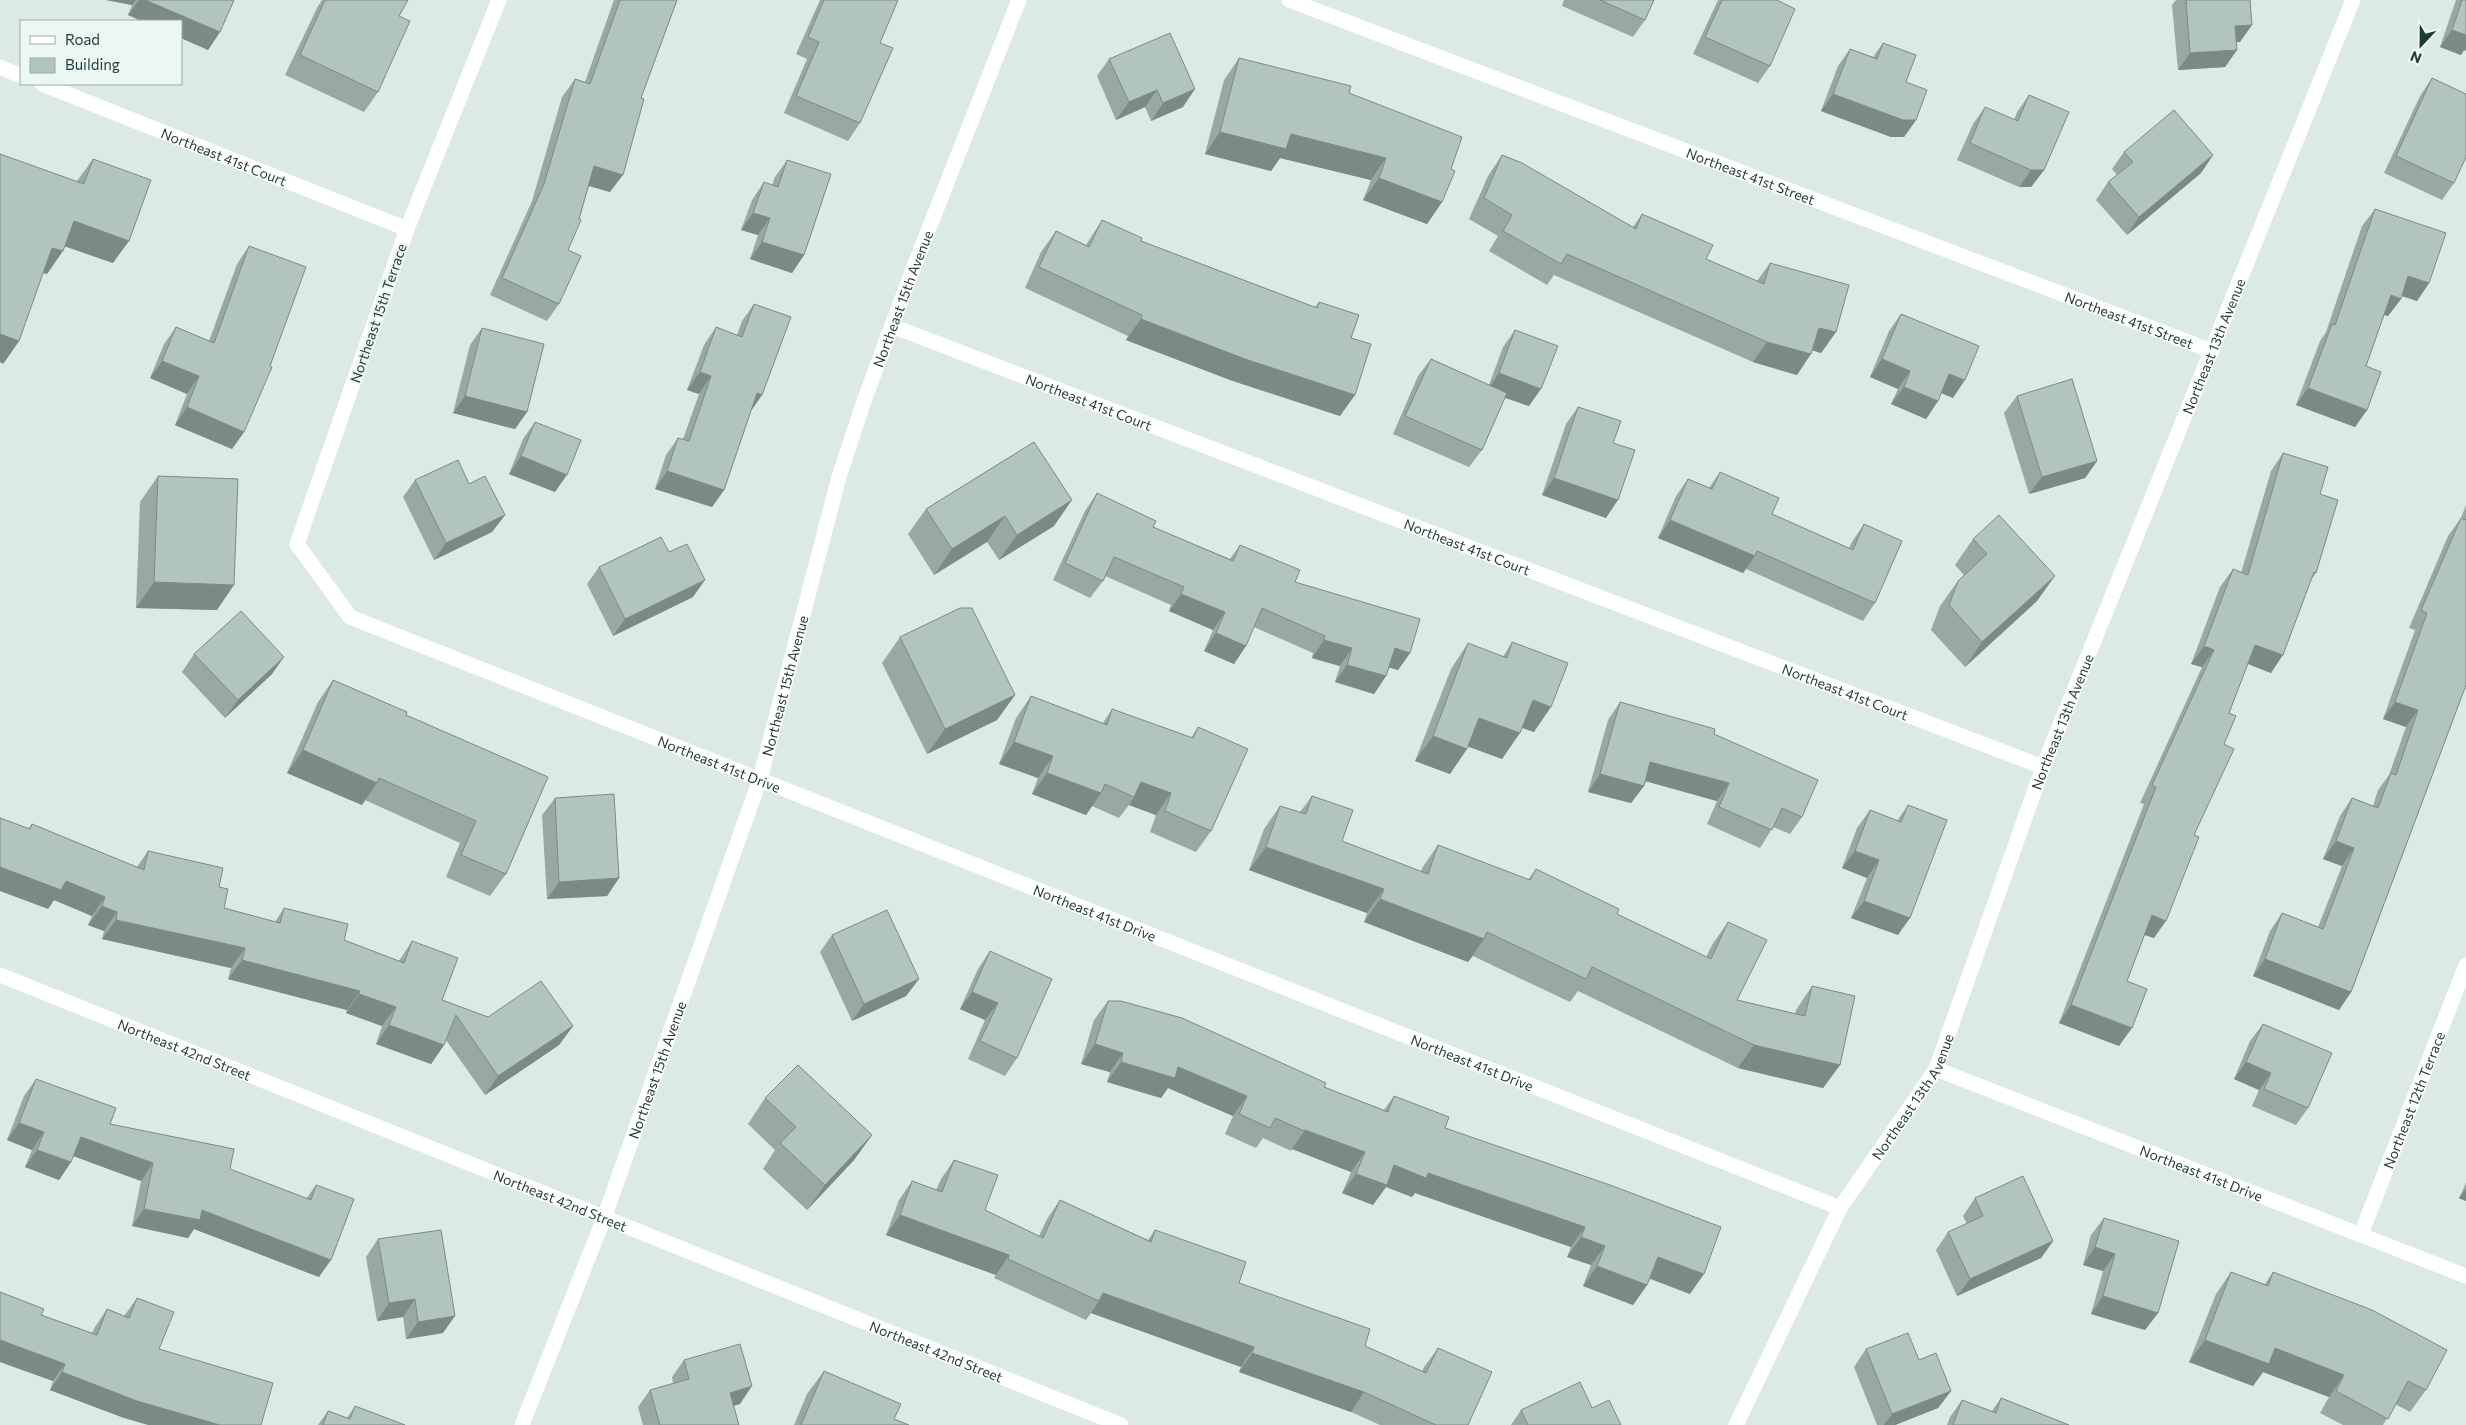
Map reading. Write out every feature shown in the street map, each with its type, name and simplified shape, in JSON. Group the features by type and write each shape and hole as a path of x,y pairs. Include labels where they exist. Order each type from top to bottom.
{"street":[{"name":"Northeast 15th Terrace","path":"350,617 297,544 407,229 499,0"},
{"name":"Northeast 15th Avenue","path":"522,1425 604,1218 760,779 839,477 892,326 1018,0"},
{"name":"Northeast 41st Street","path":"1289,0 2212,351"},
{"name":"Northeast 13th Avenue","path":"1736,1425 1840,1208 1936,1069 2043,767 2353,0"},
{"path":"0,67 20,76"},
{"name":"Northeast 41st Court","path":"45,85 407,229"},
{"name":"Northeast 41st Court","path":"892,326 2043,767"},
{"name":"Northeast 41st Drive","path":"350,617 1840,1208"},
{"name":"Northeast 12th Terrace","path":"2361,1234 2466,964"},
{"name":"Northeast 42nd Street","path":"0,975 1121,1425"},
{"name":"Northeast 41st Drive","path":"1936,1069 2466,1276"}],"building":[{"path":"145,0 234,0 220,32"},
{"path":"325,0 408,0 399,16 410,21 378,92 300,55"},
{"path":"620,0 677,0 641,98 644,99 623,175 594,166 579,219 581,220 568,250 581,256 559,304 502,278 544,184 575,79 590,84"},
{"path":"824,0 898,0 880,43 893,48 860,123 796,96 819,42 808,37"},
{"path":"1600,0 1654,0 1645,20"},
{"path":"1722,0 1777,0 1795,9 1770,66 1705,37"},
{"path":"2186,0 2250,0 2252,25 2235,26 2237,50 2190,53"},
{"path":"2462,0 2466,0 2466,35 2452,30"},
{"path":"1170,33 1195,89 1163,103 1157,90 1129,102 1109,59"},
{"path":"1883,43 1916,55 1906,82 1927,90 1916,120 1903,120 1833,94 1850,49 1877,59"},
{"path":"1239,58 1351,86 1349,93 1462,137 1451,169 1455,171 1442,202 1379,178 1386,158 1291,134 1286,149 1220,132"},
{"path":"2432,78 2466,94 2466,157 2454,183 2396,156"},
{"path":"2029,95 2069,112 2044,170 2031,170 1970,143 1985,107 2018,121"},
{"path":"2174,110 2213,155 2139,217 2108,182 2133,162 2124,152"},
{"path":"0,154 84,184 93,159 151,180 129,241 74,221 63,251 52,248 19,341 0,334"},
{"path":"1502,155 1522,163 1636,229 1642,214 1713,245 1706,259 1764,284 1770,263 1849,285 1836,332 1819,328 1811,354 1767,342 1567,254 1561,264 1503,231 1512,215 1484,198"},
{"path":"787,160 831,174 804,255 762,242 770,218 753,213 764,182 778,187"},
{"path":"2375,209 2446,233 2429,283 2408,276 2401,299 2391,295 2366,366 2381,372 2367,410 2308,388 2332,324 2335,325"},
{"path":"1102,220 1142,238 1141,241 1317,308 1319,302 1359,315 1351,338 1371,344 1355,395 1245,359 1141,319 1142,315 1039,267 1056,231 1089,247"},
{"path":"249,246 306,267 270,366 272,367 244,432 187,407 199,376 162,361 176,327 214,343"},
{"path":"754,304 791,317 762,395 757,393 724,490 667,471 678,438 689,441 711,376 700,372 716,327 742,337"},
{"path":"1901,314 1979,346 1965,380 1949,374 1938,401 1904,387 1910,371 1882,359"},
{"path":"482,328 544,344 527,412 465,396"},
{"path":"1515,330 1558,346 1541,389 1499,373"},
{"path":"1431,359 1507,393 1482,450 1405,416"},
{"path":"2072,379 2097,461 2042,477 2017,396"},
{"path":"1578,407 1621,421 1613,443 1635,450 1618,500 1554,478"},
{"path":"535,422 581,440 567,475 521,456"},
{"path":"1034,442 1072,500 1017,535 1005,516 952,549 926,509"},
{"path":"2283,453 2328,467 2320,494 2338,500 2316,573 2314,572 2283,655 2255,645 2229,713 2236,716 2224,744 2234,749 2194,835 2199,837 2166,921 2152,915 2127,981 2147,989 2132,1028 2071,1005 2156,787 2152,785 2214,650 2204,646 2233,569 2248,575"},
{"path":"458,460 469,484 485,476 505,515 446,543 415,480"},
{"path":"1720,472 1779,498 1772,514 1853,550 1864,524 1902,541 1875,603 1757,551 1755,556 1670,520 1688,479 1712,489"},
{"path":"158,476 238,479 234,585 154,582"},
{"path":"1097,493 1156,521 1153,527 1233,561 1240,545 1300,570 1295,582 1420,619 1410,653 1395,648 1386,676 1347,665 1352,648 1324,640 1325,636 1262,608 1246,646 1216,633 1225,612 1181,594 1184,587 1114,557 1103,581 1065,563"},
{"path":"1999,515 2055,576 1982,642 1949,605 1958,581 1987,554 1973,539"},
{"path":"2461,518 2466,519 2466,685 2351,992 2265,959 2282,913 2323,929 2354,848 2336,841 2352,798 2378,808 2391,773 2396,775 2418,710 2395,702 2427,613 2421,610"},
{"path":"661,537 669,552 687,544 705,580 625,619 599,567"},
{"path":"960,608 972,608 1015,695 945,729 900,637"},
{"path":"241,611 284,657 238,700 194,654"},
{"path":"1512,642 1568,663 1551,707 1533,700 1520,733 1479,718 1467,749 1433,736 1468,643 1507,658"},
{"path":"333,680 407,712 406,715 548,777 506,874 461,855 476,821 379,778 377,783 303,750"},
{"path":"1031,696 1107,725 1112,709 1193,738 1198,727 1248,749 1211,831 1165,811 1171,793 1141,782 1134,797 1105,784 1101,793 1047,773 1053,756 1014,742"},
{"path":"1620,702 1715,729 1714,734 1818,780 1802,817 1782,808 1772,830 1719,807 1729,783 1650,762 1644,786 1600,774"},
{"path":"614,794 619,878 559,882 555,798"},
{"path":"1312,796 1353,810 1342,841 1428,874 1438,845 1530,880 1536,869 1619,909 1617,914 1711,959 1728,922 1767,940 1737,1000 1805,1016 1812,986 1855,996 1840,1065 1754,1045 1592,967 1586,979 1487,932 1484,939 1380,899 1384,889 1266,847 1280,806 1306,814"},
{"path":"1908,805 1947,820 1910,918 1864,901 1879,860 1855,851 1870,810 1901,822"},
{"path":"0,818 30,829 32,824 144,870 148,851 223,868 219,887 228,889 224,908 280,923 284,908 348,924 344,940 404,963 412,941 458,958 442,1000 488,1017 541,981 573,1026 498,1076 456,1015 444,1045 389,1025 396,1007 359,994 360,991 242,960 245,948 116,920 117,912 102,906 105,897 66,881 61,890 0,867"},
{"path":"887,910 919,979 864,1004 832,935"},
{"path":"990,951 1052,979 1017,1058 980,1041 998,1003 972,992"},
{"path":"1108,1001 1121,1001 1182,1018 1326,1083 1324,1087 1388,1112 1394,1096 1449,1117 1445,1128 1610,1185 1721,1227 1704,1274 1658,1257 1647,1285 1597,1266 1605,1246 1581,1237 1585,1227 1428,1173 1426,1178 1394,1165 1387,1185 1356,1174 1365,1152 1304,1131 1275,1118 1270,1128 1239,1114 1247,1096 1178,1067 1175,1078 1121,1062 1123,1053 1095,1044"},
{"path":"2263,1024 2332,1053 2308,1108 2264,1089 2271,1073 2246,1062"},
{"path":"798,1065 872,1135 825,1185 780,1143 796,1127 765,1098"},
{"path":"36,1079 116,1108 110,1124 234,1149 230,1169 311,1200 316,1185 354,1199 331,1260 202,1210 200,1220 144,1209 153,1163 81,1137 71,1162 37,1150 44,1132 19,1123"},
{"path":"954,1160 998,1175 985,1210 1043,1238 1060,1200 1151,1242 1155,1230 1246,1262 1239,1283 1370,1329 1365,1346 1426,1373 1438,1348 1492,1372 1468,1425 1436,1425 1364,1392 1252,1353 1254,1347 1103,1293 1099,1301 1008,1259 1009,1255 900,1215 912,1181 942,1192"},
{"path":"2023,1176 2053,1241 1970,1279 1948,1232 1983,1216 1975,1198"},
{"path":"2104,1218 2179,1241 2158,1313 2103,1296 2115,1254 2095,1247"},
{"path":"441,1230 455,1316 418,1322 415,1299 389,1303 378,1239"},
{"path":"2231,1272 2268,1286 2273,1272 2372,1310 2447,1350 2426,1390 2408,1381 2388,1419 2336,1391 2344,1375 2275,1348 2269,1364 2205,1340"},
{"path":"0,1292 44,1309 41,1315 97,1335 107,1309 129,1318 137,1298 174,1312 159,1349 273,1383 261,1425 220,1425 137,1401 62,1372 65,1364 0,1340"},
{"path":"1908,1333 1919,1360 1936,1353 1951,1391 1892,1414 1866,1349"},
{"path":"740,1344 752,1386 730,1393 739,1425 660,1425 650,1390 689,1379 684,1360"},
{"path":"824,1371 901,1404 894,1419 909,1425 801,1425"},
{"path":"1580,1382 1592,1408 1609,1400 1621,1425 1528,1425 1521,1410"},
{"path":"2001,1398 2069,1425 1953,1425 1962,1400 1996,1413"},
{"path":"355,1406 405,1425 323,1425 328,1411 350,1419"}]}
